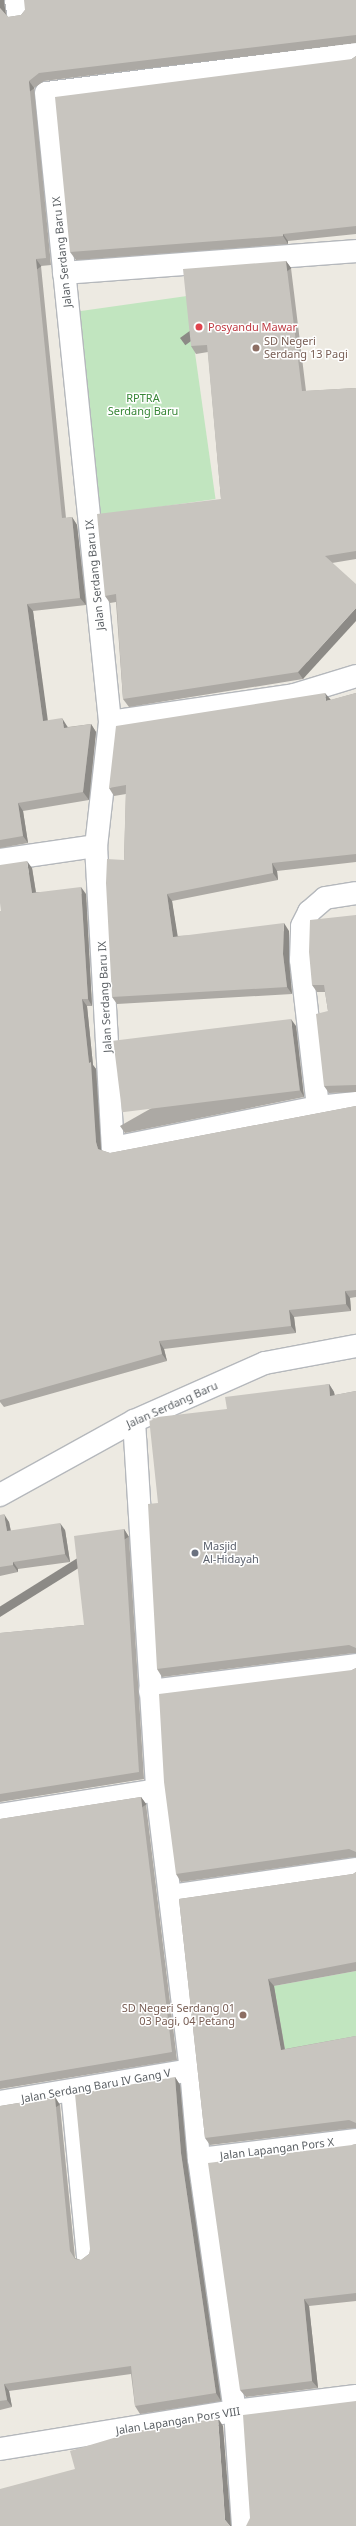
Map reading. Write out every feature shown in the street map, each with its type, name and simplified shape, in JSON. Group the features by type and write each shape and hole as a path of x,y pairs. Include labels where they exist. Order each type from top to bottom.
{"street":[{"name":"Jalan Serdang Baru IX","path":"318,1107 113,1148 96,846 110,722 46,93 356,54"},
{"path":"64,273 356,251"},
{"path":"110,722 294,695 356,676"},
{"path":"0,860 96,846"},
{"path":"356,893 325,898 309,912 302,926 301,960 318,1107 356,1103"},
{"name":"Jalan Serdang Baru","path":"0,1495 134,1421 265,1363 356,1346"},
{"path":"134,1421 157,1790 192,2070 199,2159 235,2411 243,2526"},
{"path":"150,1691 356,1665"},
{"path":"0,1815 157,1790"},
{"path":"170,1896 356,1870"},
{"name":"Jalan Serdang Baru IV Gang V","path":"0,2102 192,2070"},
{"name":"Jalan Lapangan Pors X","path":"199,2159 356,2140"},
{"name":"Jalan Lapangan Pors VIII","path":"0,2449 235,2411 356,2396"}],"lane":[{"path":"69,2090 85,2257"}],"green space":[{"name":"RPTRA Serdang Baru","path":"187,296 216,499 101,515 72,312"},
{"path":"356,1971 356,2044 286,2057 274,1986"}],"building":[{"path":"24,0 356,0 356,35 39,73 29,81 46,258 36,259 62,518 72,517 80,598 27,604 43,721 62,718 64,728 91,724 83,792 18,803 23,836 0,840 0,8 8,17 21,15 25,10"},
{"path":"356,56 356,226 283,234 283,236 70,252 55,97 352,59"},
{"path":"286,261 302,391 356,388 356,551 325,556 356,584 356,608 298,672 123,699 116,594 105,596 97,514 221,499 207,345 191,346 183,269"},
{"path":"325,693 326,701 356,693 356,854 272,863 273,873 167,894 173,937 284,923 283,954 287,987 112,997 106,883 107,859 124,860 126,785 109,788 116,726"},
{"path":"27,861 32,893 81,887 88,999 82,999 89,1063 91,1062 96,1142 98,1149 110,1153 356,1106 356,1290 345,1291 346,1304 289,1310 291,1326 159,1341 162,1354 0,1400 0,865"},
{"path":"356,915 356,1085 324,1086 316,1014 328,1011 324,985 312,985 309,952 310,920"},
{"path":"291,1019 300,1090 122,1112 113,1041"},
{"path":"329,1384 330,1396 356,1391 356,1648 349,1645 157,1669 148,1504 158,1503 149,1418 227,1409 225,1397"},
{"path":"4,1514 7,1531 60,1523 65,1554 13,1562 13,1565 0,1567 0,1515"},
{"path":"124,1529 139,1772 0,1794 0,1633 84,1625 74,1536"},
{"path":"356,1668 356,1852 349,1849 176,1874 164,1782 159,1694 352,1670"},
{"path":"141,1797 172,2052 0,2081 0,1819"},
{"name":"SD Negeri Serdang 01 03 Pagi, 04 Petang","path":"356,1872 356,1962 268,1979 281,2050 356,2036 356,2123 349,2120 205,2138 179,1899 353,1874"},
{"path":"175,2077 181,2153 216,2393 135,2406 131,2366 4,2384 7,2400 0,2401 0,2106 55,2097 70,2251 75,2259 81,2260 89,2254 90,2249 75,2094"},
{"path":"356,2144 356,2293 304,2299 312,2381 240,2390 208,2163"},
{"path":"356,2401 356,2526 246,2526 250,2518 243,2415"},
{"path":"218,2418 225,2520 230,2526 0,2526 0,2489 75,2469 70,2451 137,2431"}],"place":[{"name":"Posyandu Mawar","path":"199,327"},
{"name":"SD Negeri Serdang 13 Pagi","path":"256,348"},
{"name":"Masjid Al-Hidayah","path":"195,1553"},
{"name":"SD Negeri Serdang 01 03 Pagi, 04 Petang","path":"243,2015"}]}
